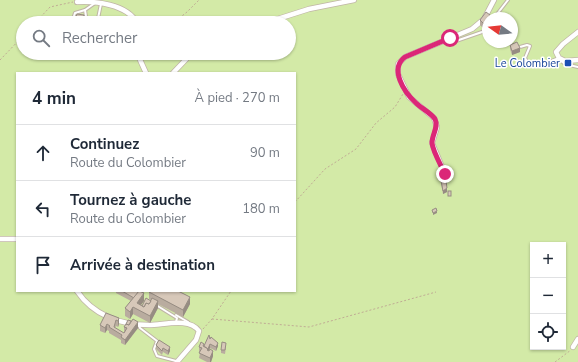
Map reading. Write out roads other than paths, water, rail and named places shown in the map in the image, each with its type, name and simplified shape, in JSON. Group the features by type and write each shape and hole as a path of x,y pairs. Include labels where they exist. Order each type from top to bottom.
{"street":[{"path":"286,16 308,9 354,0"},
{"path":"445,174 432,143 437,127 434,118 409,97 404,89 397,69 400,60 479,24 488,13 494,0"},
{"path":"77,2 100,3 126,12 132,16"},
{"path":"578,32 558,48 556,52 560,59 565,61 578,60"},
{"path":"141,60 146,72"},
{"path":"174,72 185,60"},
{"path":"0,239 16,239"},
{"path":"78,292 95,311 116,320 139,324 175,323 192,325 199,331 196,340 177,362"},
{"path":"573,346 578,339"}],"lane":[{"path":"499,12 508,0"},
{"path":"74,16 76,13 100,3"},
{"path":"98,16 100,3"},
{"path":"85,10 86,16"},
{"path":"450,38 456,41 482,32"},
{"path":"520,47 530,46 524,58 529,65 541,65 560,59 565,64 578,67"},
{"path":"154,304 192,325"},
{"path":"174,314 177,318 175,323"},
{"path":"139,324 140,328 157,341 154,349 157,356 177,362"}],"place":[{"name":"Le Colombier","path":"568,63"}]}
